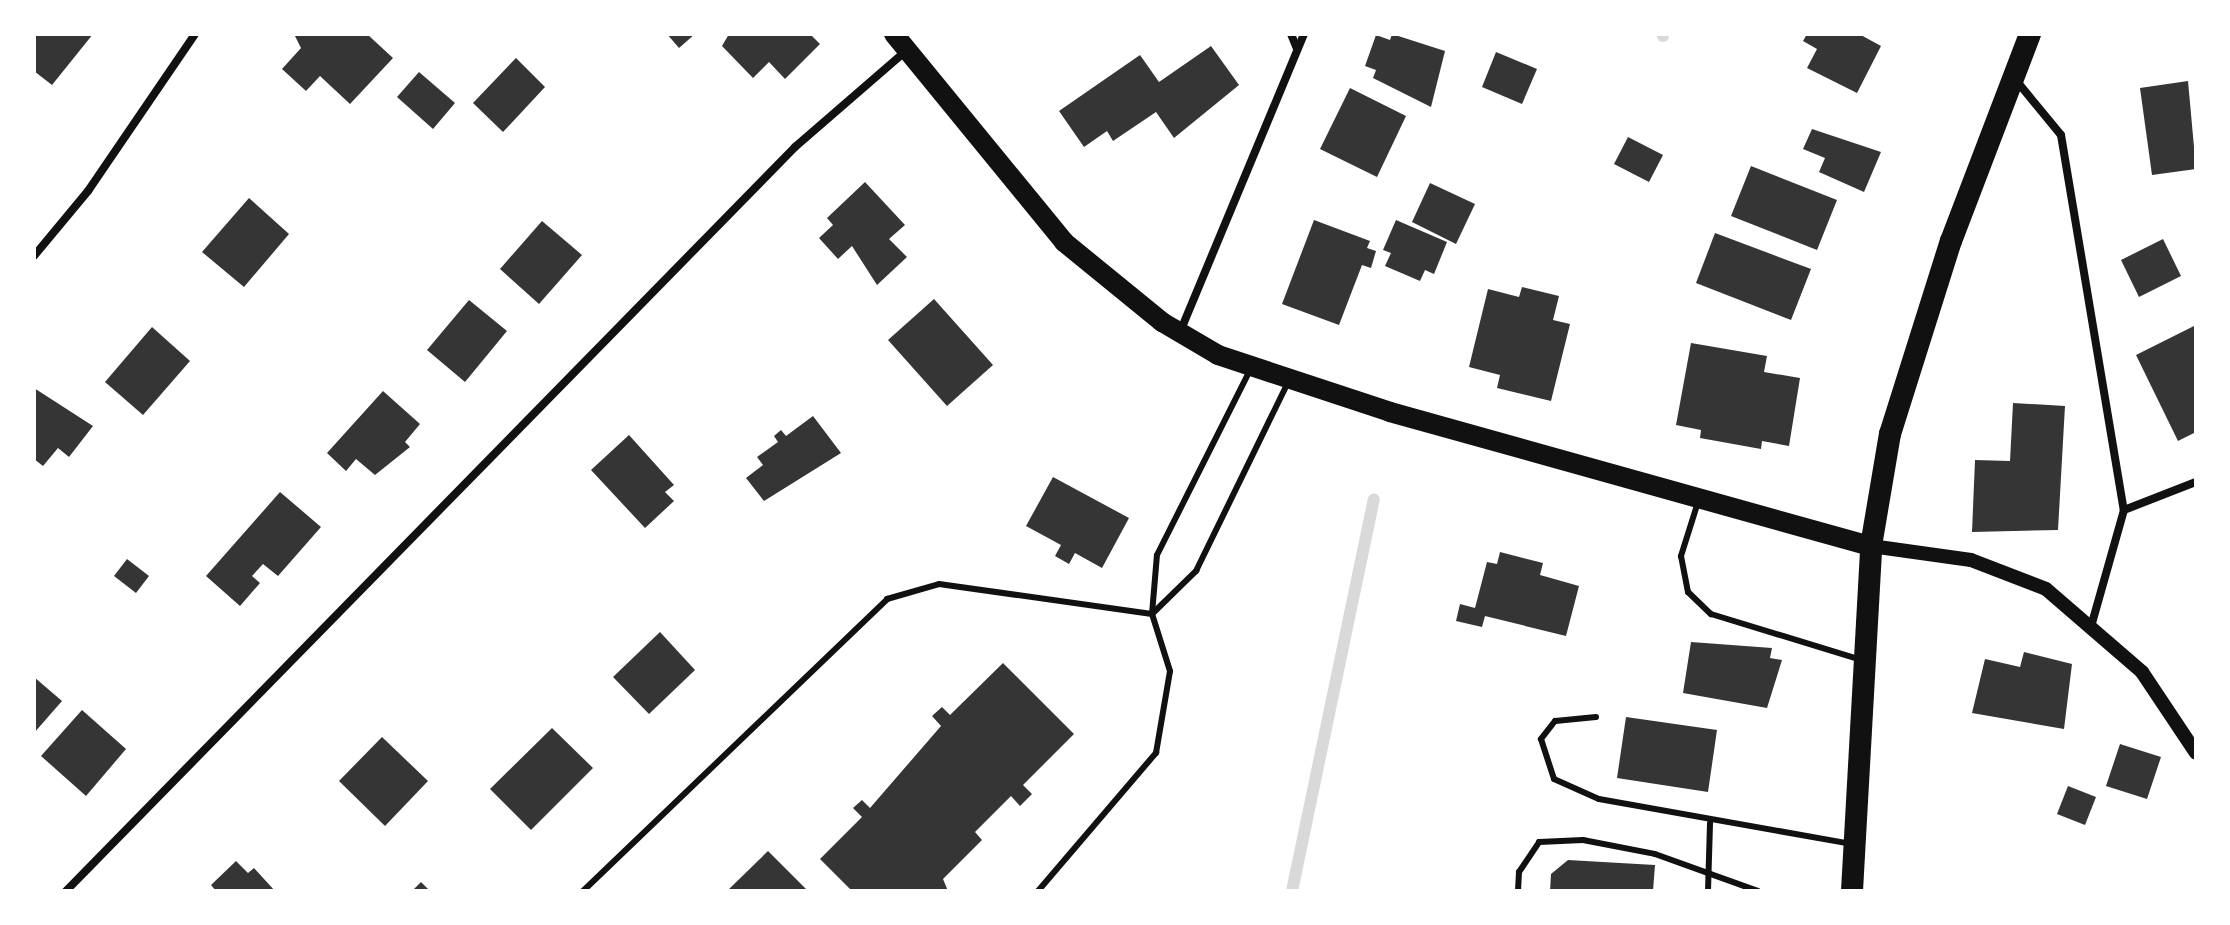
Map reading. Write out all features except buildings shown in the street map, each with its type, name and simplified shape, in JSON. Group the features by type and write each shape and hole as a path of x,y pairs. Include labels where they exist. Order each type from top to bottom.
{"highway":[{"path":"1852,891 1871,546 1890,434 1916,342 2030,34"}],"main road":[{"path":"900,42 1064,242 1179,334 1288,382 1700,495 1871,546"}],"street":[{"path":"34,256 88,191 195,34"},
{"path":"1291,34 1297,49"},
{"path":"1179,334 1304,34"},
{"path":"66,891 900,42"},
{"path":"2013,76 2061,135 2124,510 2092,623"},
{"path":"2124,510 2196,482"},
{"path":"1871,546 2019,574 2092,623 2142,672 2196,753"}],"lane":[{"path":"1038,891 1156,753 1170,671 1152,614 1157,555 1251,368"},
{"path":"1152,614 1196,571 1288,382"},
{"path":"1700,495 1681,556 1688,592 1711,614 1864,661"},
{"path":"583,891 887,599 939,584 1152,614"},
{"path":"1596,717 1555,721 1541,739 1554,779 1599,799 1710,823 1855,844"},
{"path":"1708,891 1710,823"},
{"path":"1518,891 1519,872 1539,842 1583,840 1708,873 1758,891"}],"waterway":[{"path":"1292,891 1374,500"}]}
